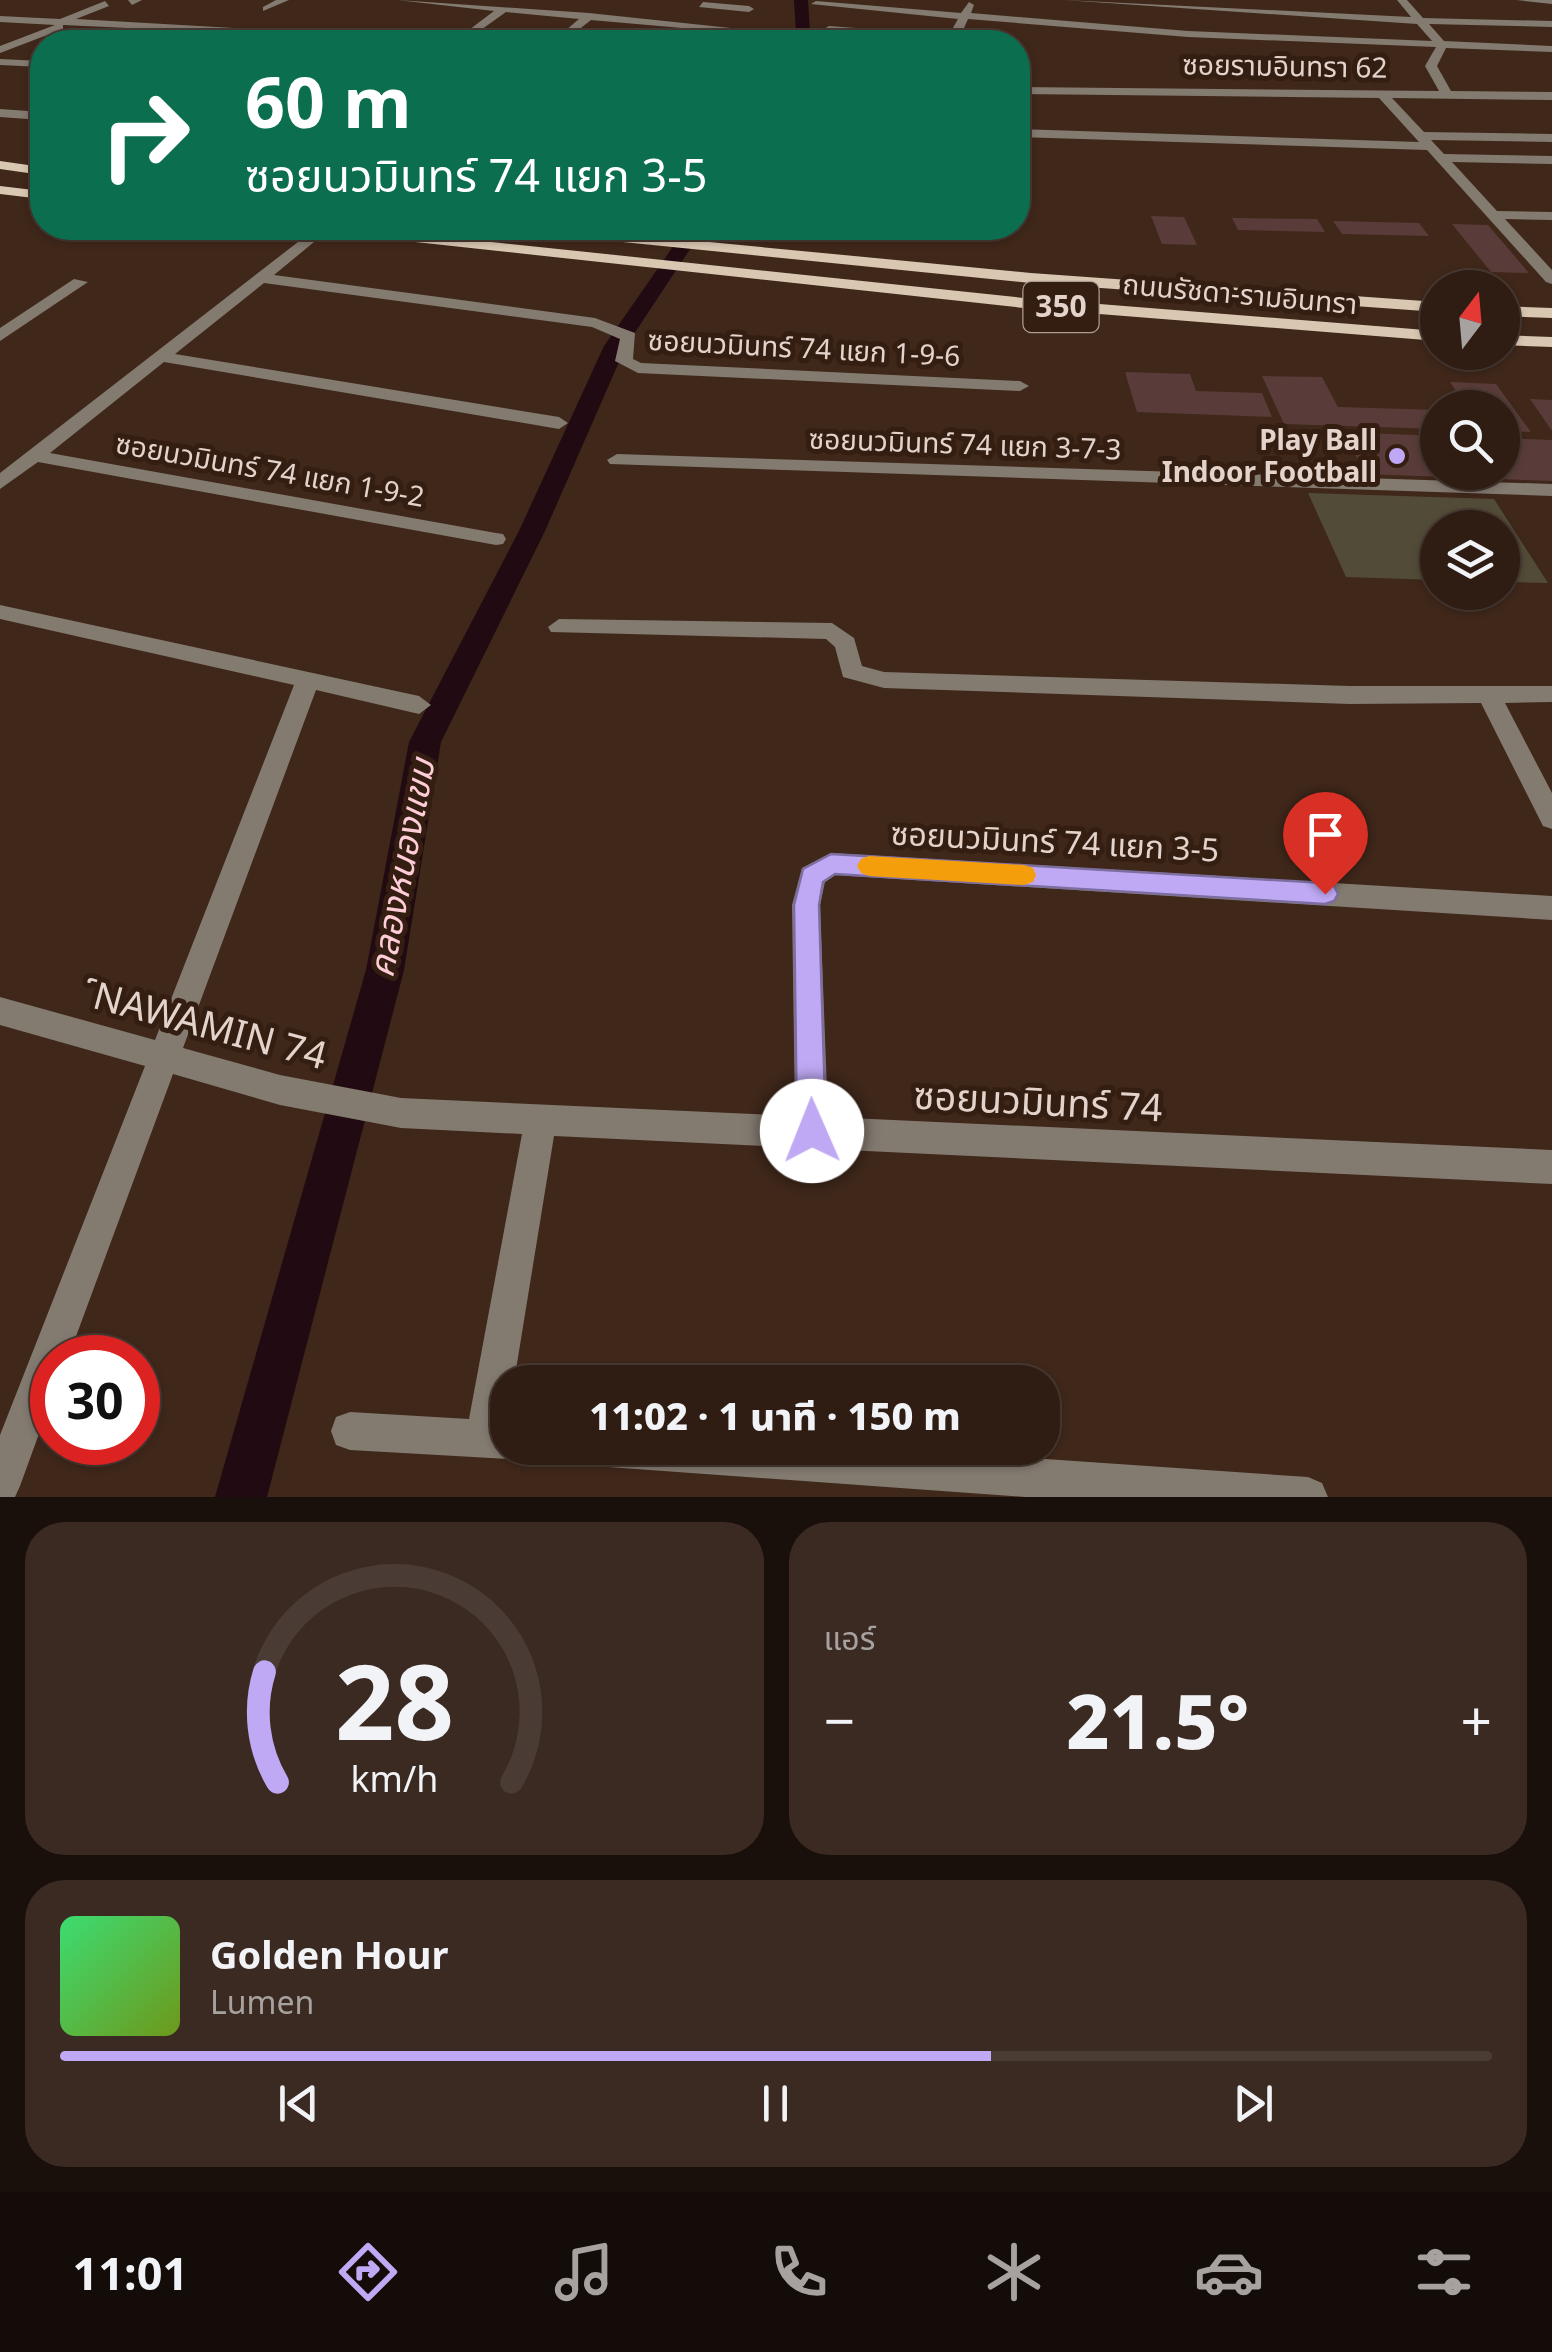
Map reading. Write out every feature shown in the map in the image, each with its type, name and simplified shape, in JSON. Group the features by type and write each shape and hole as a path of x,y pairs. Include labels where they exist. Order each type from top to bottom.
{"main road":[{"path":"0,165 30,169"},
{"path":"0,178 30,181"},
{"path":"0,190 30,194"},
{"path":"0,202 30,203"},
{"name":"ถนนรัชดา-รามอินทรา","path":"427,240 685,270 1180,318 1420,335"},
{"name":"ถนนรัชดา-รามอินทรา","path":"646,240 1150,288 1420,306"},
{"path":"1520,311 1552,313"},
{"path":"1520,341 1552,342"}],"street":[{"path":"199,6 211,0"},
{"path":"267,9 284,0"},
{"path":"402,0 598,13 743,30"},
{"path":"477,30 528,0"},
{"path":"959,30 970,0"},
{"path":"1068,0 1421,21 1552,24"},
{"path":"1402,0 1442,46"},
{"path":"1520,0 1552,0"},
{"path":"48,30 105,4"},
{"path":"674,30 705,4 750,9"},
{"path":"816,4 1188,34 1552,48"},
{"path":"1184,4 1188,34"},
{"path":"574,30 598,13"},
{"path":"298,30 318,16"},
{"path":"0,19 200,30"},
{"path":"0,50 30,38"},
{"path":"1442,46 1431,66 1447,94"},
{"path":"0,62 30,63"},
{"name":"ซอยรามอินทรา 62","path":"1030,90 1552,96"},
{"path":"1380,92 1552,279"},
{"path":"0,113 30,115"},
{"path":"1030,133 1375,142 1552,138"},
{"path":"1327,156 1428,142 1552,160"},
{"path":"1494,215 1552,216"},
{"path":"0,483 310,240"},
{"name":"ซอยนวมินทร์ 74 แยก 1-9-6","path":"264,278 595,323 630,337 624,360 638,368 1020,386"},
{"path":"0,336 80,282"},
{"path":"164,357 559,423"},
{"name":"ซอยนวมินทร์ 74 แยก 1-9-2","path":"35,456 496,539"},
{"name":"ซอยนวมินทร์ 74 แยก 3-7-3","path":"617,460 1552,490"},
{"path":"0,612 419,705"},
{"path":"559,627 832,632 846,644 851,671 884,680 1350,696 1552,694"},
{"path":"1,1482 308,679"},
{"path":"1488,692 1552,819"},
{"name":"ซอยนวมินทร์ 74 แยก 3-5","path":"812,1131 806,905 812,876 831,864 1552,908"},
{"name":"์NAWAMIN 74","path":"0,1011 280,1090 400,1113"},
{"name":"ซอยนวมินทร์ 74","path":"400,1113 1552,1167"},
{"path":"507,1365 541,1119"},
{"path":"350,1431 490,1440"},
{"path":"851,1465 1308,1497"}],"shaded area":[{"path":"1308,493 1494,499 1501,510 1420,510 1420,579 1346,577"},
{"path":"1520,539 1548,583 1520,582"}],"building":[{"path":"1151,216 1184,217 1197,245 1162,244"},
{"path":"1232,218 1317,219 1325,232 1238,230"},
{"path":"1333,221 1419,223 1429,236 1342,234"},
{"path":"1452,224 1488,225 1529,273 1489,270"},
{"path":"1125,372 1190,374 1196,391 1262,393 1272,417 1137,412"},
{"path":"1262,376 1322,377 1338,407 1420,409 1420,428 1284,424"},
{"path":"1450,382 1496,384 1500,390 1455,390"},
{"path":"1530,399 1552,400 1552,431"},
{"path":"1520,417 1531,432 1520,432"},
{"name":"Play Ball Indoor Football","path":"1344,432 1420,435 1420,476 1365,474"},
{"name":"Play Ball Indoor Football","path":"1520,439 1552,440 1552,481 1520,480"}],"waterway":[{"name":"คลองหนองแขม","path":"801,0 803,30"},
{"name":"คลองหนองแขม","path":"241,1497 385,970 425,742 532,531 615,346 687,240"}],"slow traffic":[{"path":"869,866 1024,875"}],"place":[{"name":"Play Ball Indoor Football","path":"1397,456"}],"route":[{"path":"812,1131 806,905 812,876 831,864 1325,894"}]}
